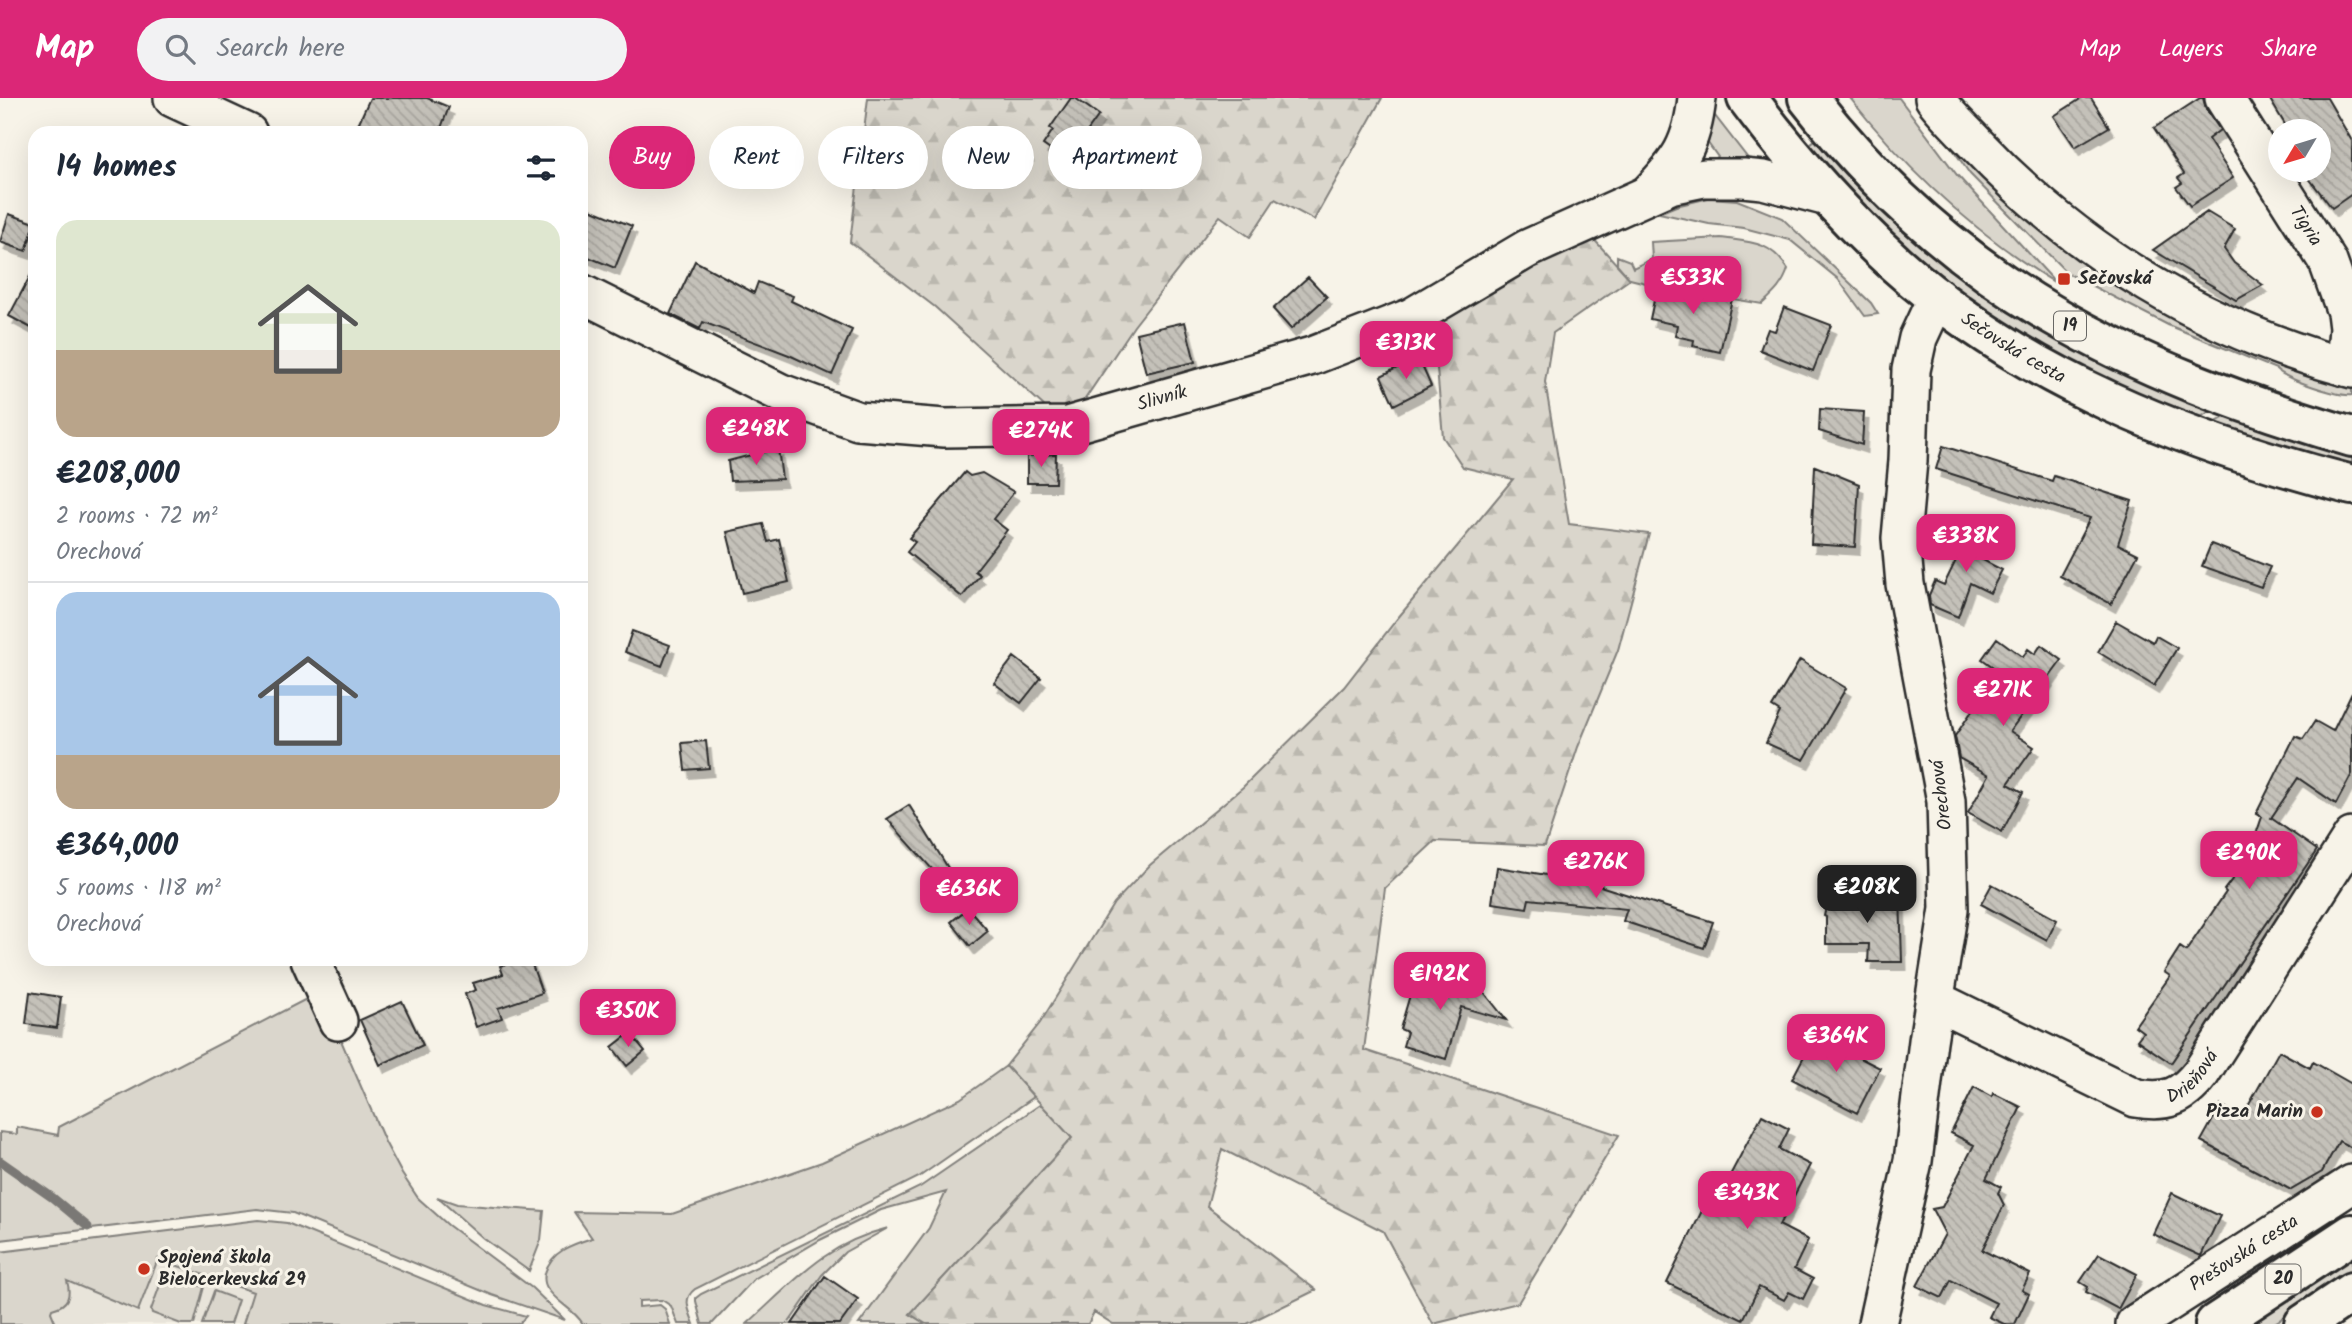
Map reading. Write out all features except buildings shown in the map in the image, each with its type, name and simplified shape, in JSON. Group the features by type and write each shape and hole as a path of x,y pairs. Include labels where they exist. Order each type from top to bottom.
{"main road":[{"name":"Sečovská cesta","path":"1747,98 1828,197 1898,266 1937,297 2031,362 2133,412 2242,454 2352,485"},
{"name":"19","path":"1808,98 1864,165 1914,215 1979,268 2042,310 2131,358 2226,397 2352,437"},
{"name":"20","path":"2215,1324 2352,1234"},
{"name":"20","path":"2304,1324 2352,1293"}],"street":[{"path":"173,98 233,126"},
{"path":"1648,194 1675,163 1691,137 1697,98"},
{"name":"Tigria","path":"2224,98 2328,262 2346,312 2349,368"},
{"path":"1943,101 2006,176 2055,219 2133,275 2231,328 2298,353 2349,368"},
{"name":"Slivník","path":"588,297 780,393 858,421 944,428 1067,426 1312,356 1412,317 1527,249 1670,185 1724,177 1763,180 1828,197"},
{"name":"Orechová","path":"1877,1324 1913,1161 1949,909 1946,801 1905,584 1901,538 1913,353 1937,297"},
{"name":"Drieňová","path":"1935,1000 2136,1098 2153,1101 2167,1099 2192,1086 2352,837"},
{"path":"313,966 338,1021"},
{"name":"Prešovská cesta","path":"2135,1324 2352,1184"}],"shaded area":[{"name":"Spojená škola Bielocerkevská 29","path":"260,1223 286,1324 0,1324 0,1256"}],"green space":[{"path":"868,98 1382,98 1314,220 1275,199 1250,237 1220,216 1134,326 1075,414 1056,417 935,307 850,242 857,189 928,189 928,126 864,126"},
{"path":"1850,98 1899,98 1957,175 2057,284 1971,223 1945,200 1896,152"},
{"path":"1711,116 1715,116 1753,165 1723,164 1705,139"},
{"path":"1815,140 1828,150 1862,190 1895,221 1961,277 1994,300 2098,361 2210,411 2198,419 2121,386 2048,348 1978,304 1877,222 1811,150 1810,144"},
{"path":"1950,145 2023,215 2100,273 2141,299 2229,344 2285,367 2352,388 2352,395 2325,390 2290,378 2276,369 2168,325 2067,273 1970,174"},
{"path":"1709,198 1737,200 1782,218 1871,303 1878,314 1865,316 1838,279 1790,240 1744,228 1709,224 1659,213"},
{"path":"1590,235 1630,279 1553,333 1545,382 1569,524 1649,534 1618,650 1578,747 1545,846 1435,841 1385,888 1364,1050 1619,1135 1518,1303 1433,1324 1383,1231 1222,1149 1207,1206 1316,1290 1247,1324 1113,1324 1094,1312 1088,1324 926,1324 910,1314 1072,1138 1006,1066 1040,1023 1114,903 1150,865 1243,787 1344,687 1513,479 1463,467 1443,437 1433,323"},
{"path":"1721,238 1759,244 1774,253 1788,269 1781,284 1762,304 1630,279 1617,264 1617,256 1630,261 1633,268 1652,259 1651,242"},
{"path":"2227,416 2352,457 2352,466 2211,425"},
{"path":"320,992 385,1142 418,1198 448,1225 532,1288 565,1320 492,1295 293,1213 257,1209 0,1240 0,1132 17,1134 17,1127 58,1135 59,1127"},
{"path":"1006,1066 1034,1097 919,1177 695,1289 688,1301 694,1324 678,1324 671,1306 662,1300 639,1301 639,1307 660,1305 665,1309 670,1324 583,1324 546,1285 545,1273 552,1259 570,1246 592,1238 574,1212 672,1214 822,1162 960,1099"},
{"path":"1041,1104 1072,1138 910,1314 926,1324 859,1324 929,1228 946,1192 881,1210 820,1240 754,1279 712,1324 702,1324 696,1301 701,1294 920,1187"},
{"path":"437,1197 457,1204 544,1211 541,1240 529,1271 483,1238"},
{"path":"258,1220 287,1223 486,1305 526,1316 519,1324 243,1324 253,1292 158,1259 138,1311 67,1281 67,1299 51,1312 56,1324 0,1324 0,1252"},
{"path":"888,1228 845,1252 822,1275 788,1324 747,1324 795,1279 828,1254 865,1235"},
{"path":"2352,1256 2352,1273 2273,1324 2249,1324"},
{"path":"168,1274 204,1287 194,1324 181,1324 152,1313 163,1277"},
{"path":"214,1291 238,1300 230,1324 202,1324"}],"waterway":[{"path":"0,1161 53,1198 88,1227"}],"place":[{"name":"Sečovská","path":"2064,279"},
{"name":"Pizza Marin","path":"2317,1112"},
{"name":"Spojená škola Bielocerkevská 29","path":"144,1269"}]}
